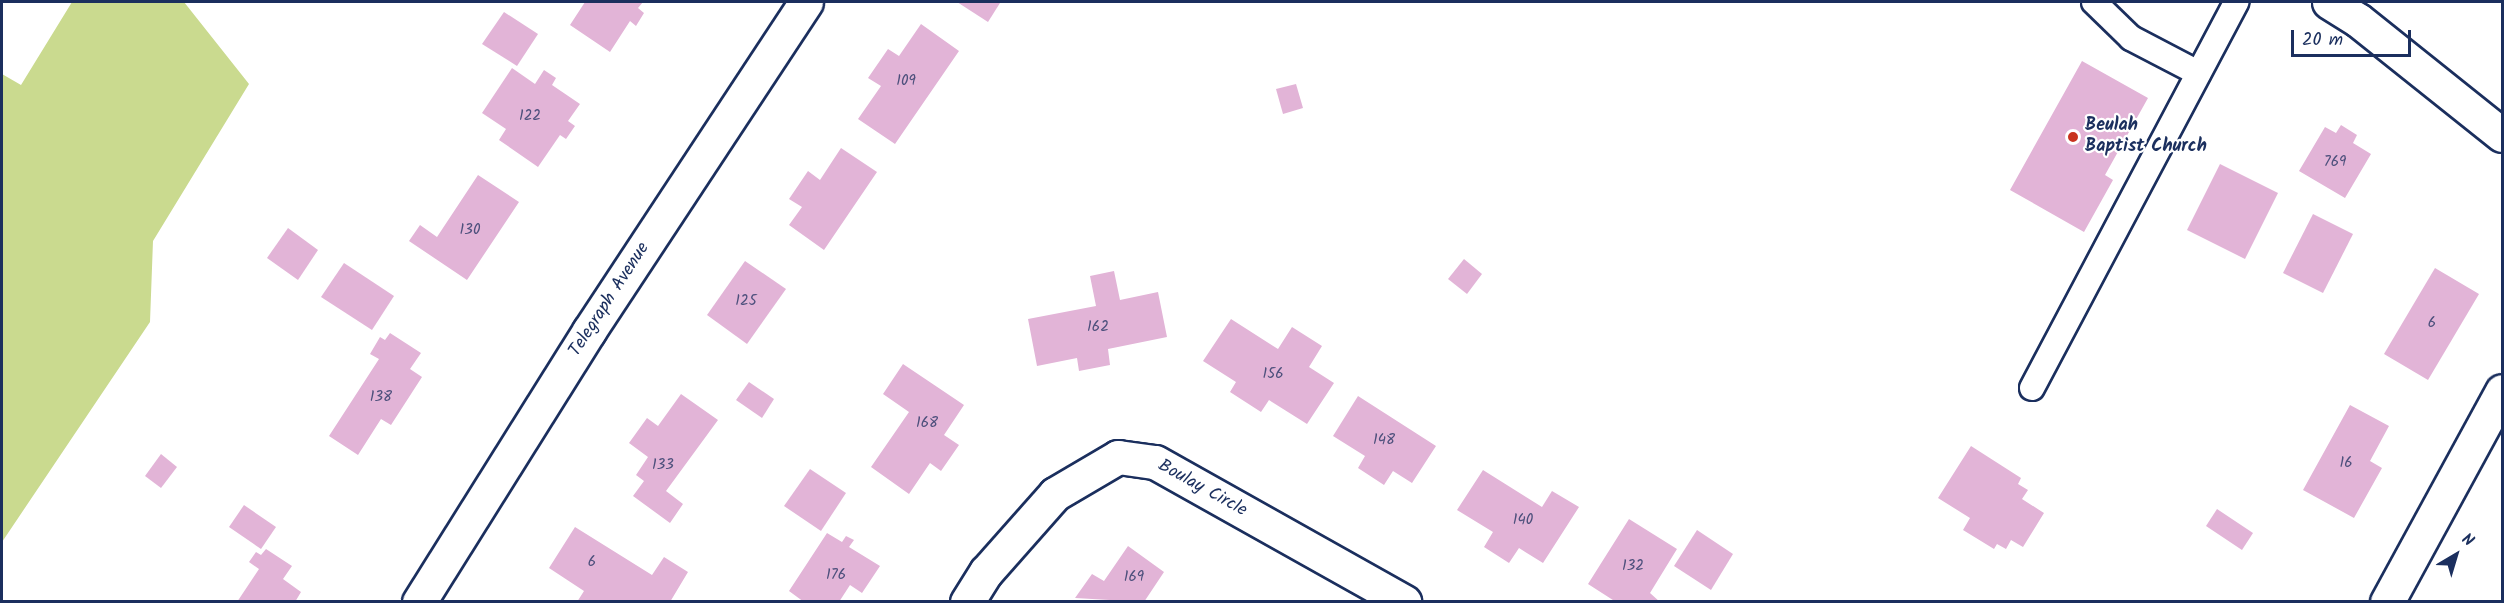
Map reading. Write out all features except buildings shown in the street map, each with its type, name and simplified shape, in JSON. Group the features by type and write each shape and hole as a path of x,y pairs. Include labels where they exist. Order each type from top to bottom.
{"street":[{"name":"Telegraph Avenue","path":"419,602 589,331 806,2"},
{"path":"2328,2 2361,11 2502,135"},
{"path":"2387,602 2502,391"},
{"name":"Boulay Circle","path":"967,602 986,572 1055,494 1118,458 1155,462 1404,602"}],"lane":[{"path":"2094,2 2132,38 2198,73"},
{"path":"2032,388 2236,2"}],"green space":[{"path":"72,2 184,2 249,84 153,241 150,322 2,542 2,74 21,85"}],"place":[{"name":"Beulah Baptist Church","path":"2073,137"}]}
